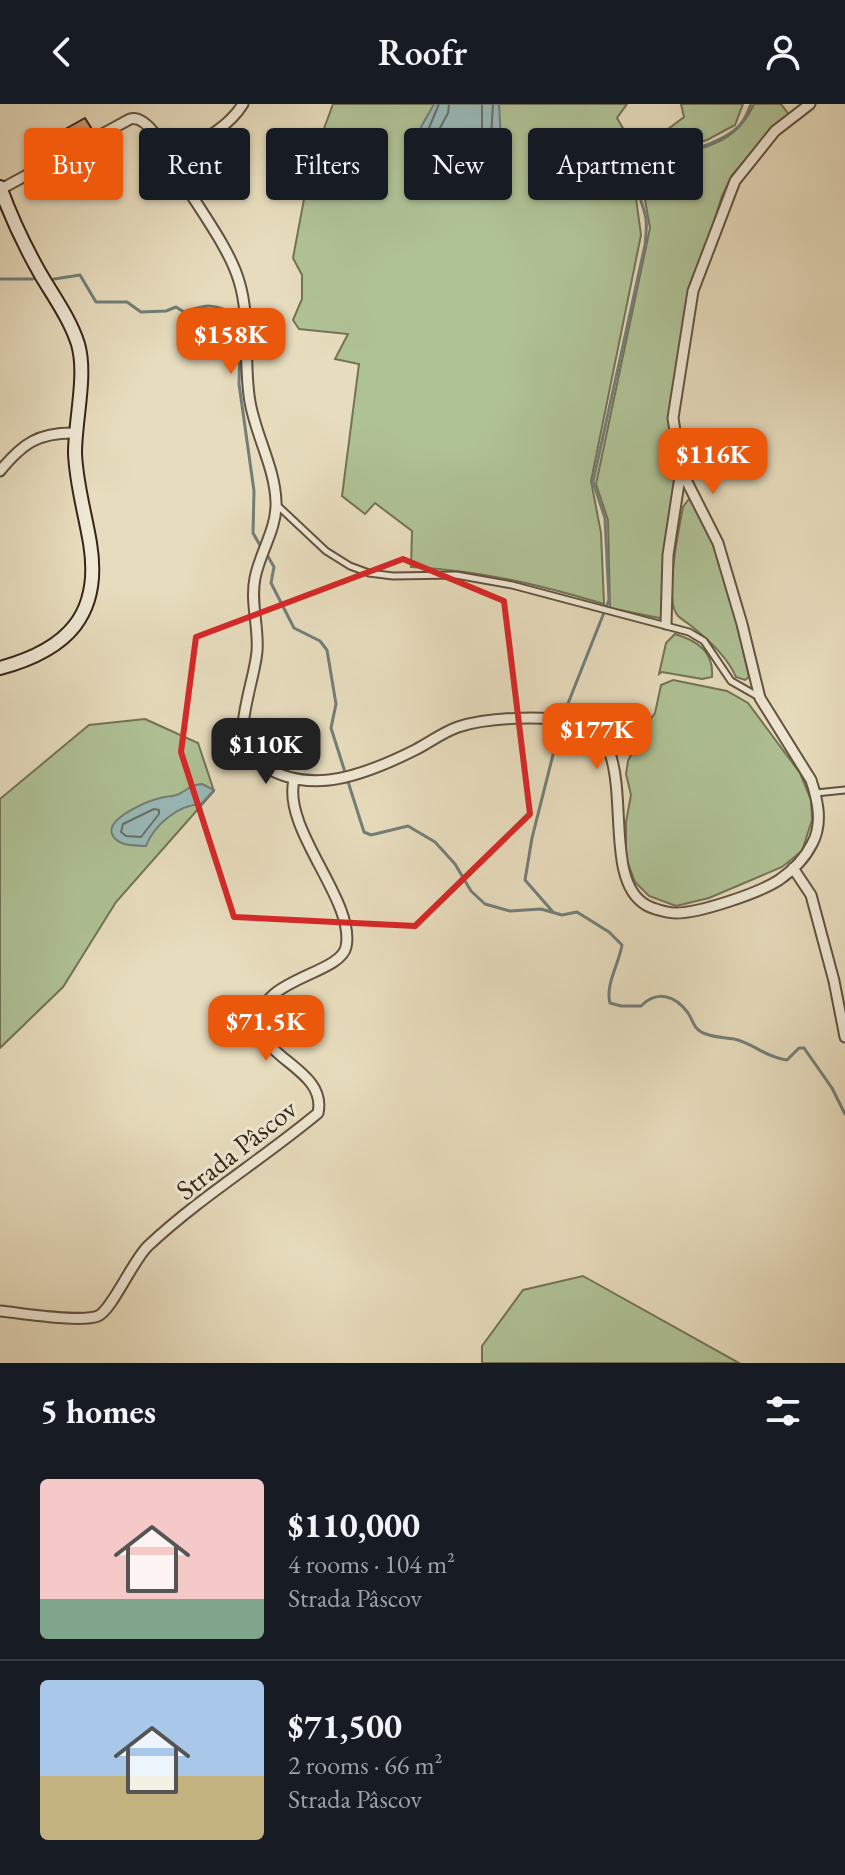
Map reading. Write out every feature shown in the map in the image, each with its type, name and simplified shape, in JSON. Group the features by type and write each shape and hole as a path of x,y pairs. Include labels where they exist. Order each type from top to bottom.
{"main road":[{"path":"0,188 22,238 78,343 81,366 76,433 78,480 93,566 88,602 80,620 60,642 34,657 0,668"}],"street":[{"path":"220,128 243,104"},
{"path":"666,624 668,555 681,470 673,418 693,291 735,181 775,131 810,104"},
{"path":"0,188 135,117 150,128"},
{"path":"194,200 239,279 249,400 274,483 277,505 268,543 254,579 257,650 242,732 243,746 253,759 280,776 294,780 326,781 359,773 414,751 456,727 488,721 576,721 595,730 611,753 620,845 628,883 635,896 647,905 675,913 711,906 779,880 812,845 819,827 816,793 760,698 718,543 681,470"},
{"path":"0,471 25,444 47,435 76,433"},
{"name":"Strada Pâscov","path":"0,1311 75,1317 104,1313 132,1264 147,1247 243,1168 318,1113 320,1104 304,1074 266,1039 260,1025 262,1010 271,997 309,973 334,962 344,954 347,944 342,914 294,806 294,780"},
{"path":"793,868 811,895 845,1037"}],"lane":[{"path":"277,505 326,551 350,566 369,573 470,577 512,585 689,632 704,641 731,681 760,698"},
{"path":"816,793 845,790"}],"highlighted area":[{"path":"403,559 504,601 530,814 415,926 234,917 181,752 196,637"}],"green space":[{"path":"333,104 627,104 617,118 623,128 528,128 528,200 636,200 641,235 591,481 601,533 604,604 509,580 411,567 412,531 375,503 365,514 342,496 359,364 335,359 348,334 299,329 293,320 302,299 302,275 293,258 304,200 388,200 388,128 324,128"},
{"path":"681,104 743,104 735,125 703,141 703,128 669,128 684,117"},
{"path":"754,104 781,104 790,116 771,131 732,175 722,196 693,287 672,395 671,433 677,461 663,565 662,616 659,618 610,608 608,520 596,484 650,228 645,200 703,200 703,148 733,133"},
{"path":"689,499 695,502 705,523 727,588 749,677 745,680 736,677 722,655 704,636 679,617 673,604 676,545 683,507"},
{"path":"675,634 703,649 710,661 712,677 702,679 659,674 666,643"},
{"path":"673,680 727,691 748,703 800,773 811,800 812,820 802,851 782,867 709,898 676,906 649,896 635,882 626,858 626,822 631,795 626,774 628,761 643,729 655,713 661,685"},
{"path":"145,719 198,743 214,791 116,902 63,987 0,1048 0,799 89,725"},
{"path":"583,1276 739,1363 482,1363 482,1346 523,1290"}],"water":[{"path":"434,104 499,104 500,128 421,127"},
{"path":"202,784 214,790 201,804 184,808 168,818 146,846 122,843 112,834 115,822 138,806"}],"building":[{"path":"85,118 91,128 67,128"}],"waterway":[{"path":"563,716 609,600 605,518 593,482 645,245 646,219 636,184 639,163 719,140 739,126 751,104"},
{"path":"54,279 80,275 96,302 127,302 141,312 166,311 176,307 184,312 210,306 222,308 236,316 240,347 239,384 254,491 253,533 261,547"},
{"path":"0,279 33,279"},
{"path":"266,553 274,567 271,583 294,628 320,641 327,650 336,704 331,728 364,832 371,835 408,826 435,842 455,864 471,891 485,904 510,911 541,909 562,915 577,912 609,932 622,945 611,982 610,1003 641,1006 653,998 666,997 683,1007 697,1029 707,1035 741,1041 787,1060 799,1048 804,1048 832,1088 845,1114"},
{"path":"553,912 525,880 532,838 561,723"}]}
